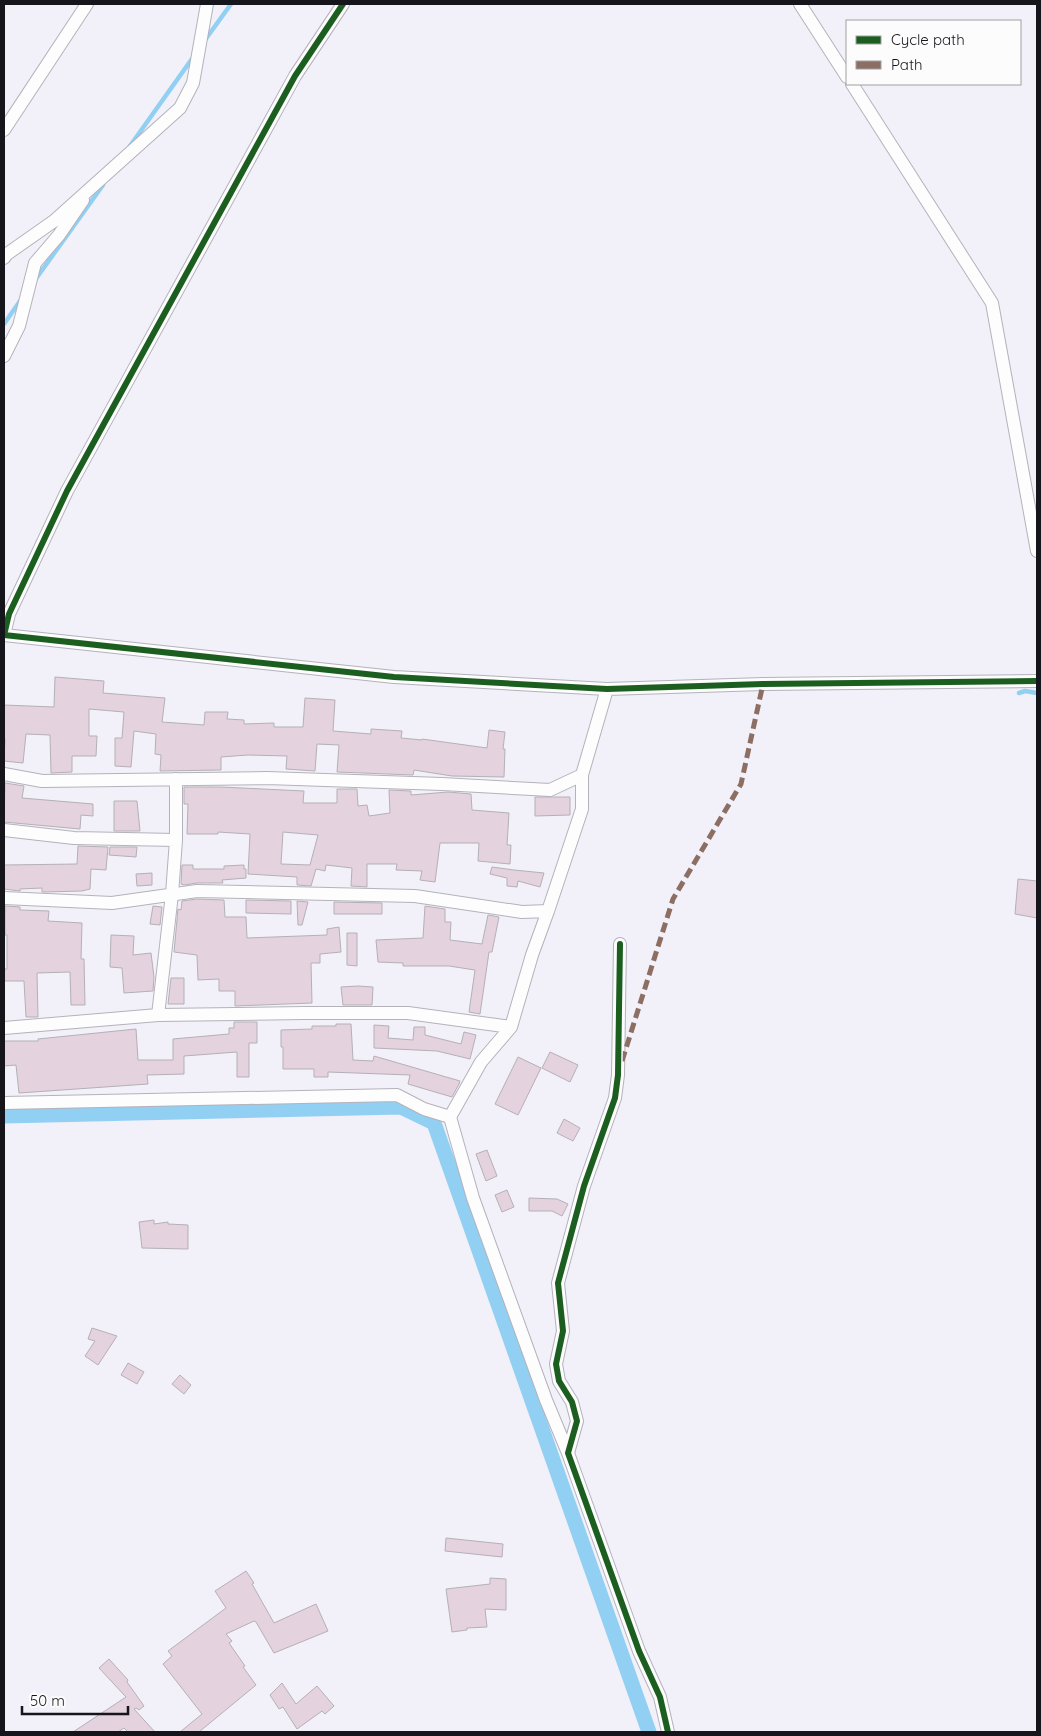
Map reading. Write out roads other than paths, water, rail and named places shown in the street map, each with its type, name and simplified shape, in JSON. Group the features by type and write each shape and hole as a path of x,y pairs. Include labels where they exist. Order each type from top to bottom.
{"street":[{"path":"4,130 87,4"},
{"path":"4,258 54,221 180,108 193,83 207,4"},
{"path":"343,4 295,76 67,491 9,614 4,635 394,677 607,689 763,684 1037,681"},
{"path":"800,4 846,75"},
{"path":"853,85 992,303 1037,551"},
{"path":"4,356 19,326 35,263 59,235 91,188"},
{"path":"607,689 582,775 582,809 532,955 511,1027 482,1062 450,1117 473,1198 639,1651 660,1697 668,1732"},
{"path":"4,774 42,781 267,778 550,790 582,775"},
{"path":"158,1015 172,894 176,840 176,779"},
{"path":"4,830 74,838 176,840"},
{"path":"4,898 112,903 197,891 415,896 522,912 548,911"},
{"path":"568,1453 577,1421 572,1402 558,1381 556,1364 563,1332 558,1282 584,1186 615,1098 618,1075 620,944"},
{"path":"4,1028 158,1015 408,1013 511,1027"},
{"path":"4,1103 397,1095 424,1109 450,1117"}],"waterway":[{"path":"205,40 231,4"},
{"path":"130,146 194,56"},
{"path":"35,280 103,185"},
{"path":"4,324 20,301"},
{"path":"1019,693 1025,691 1037,693"},
{"path":"4,1116 401,1107 434,1123 649,1732"}]}
